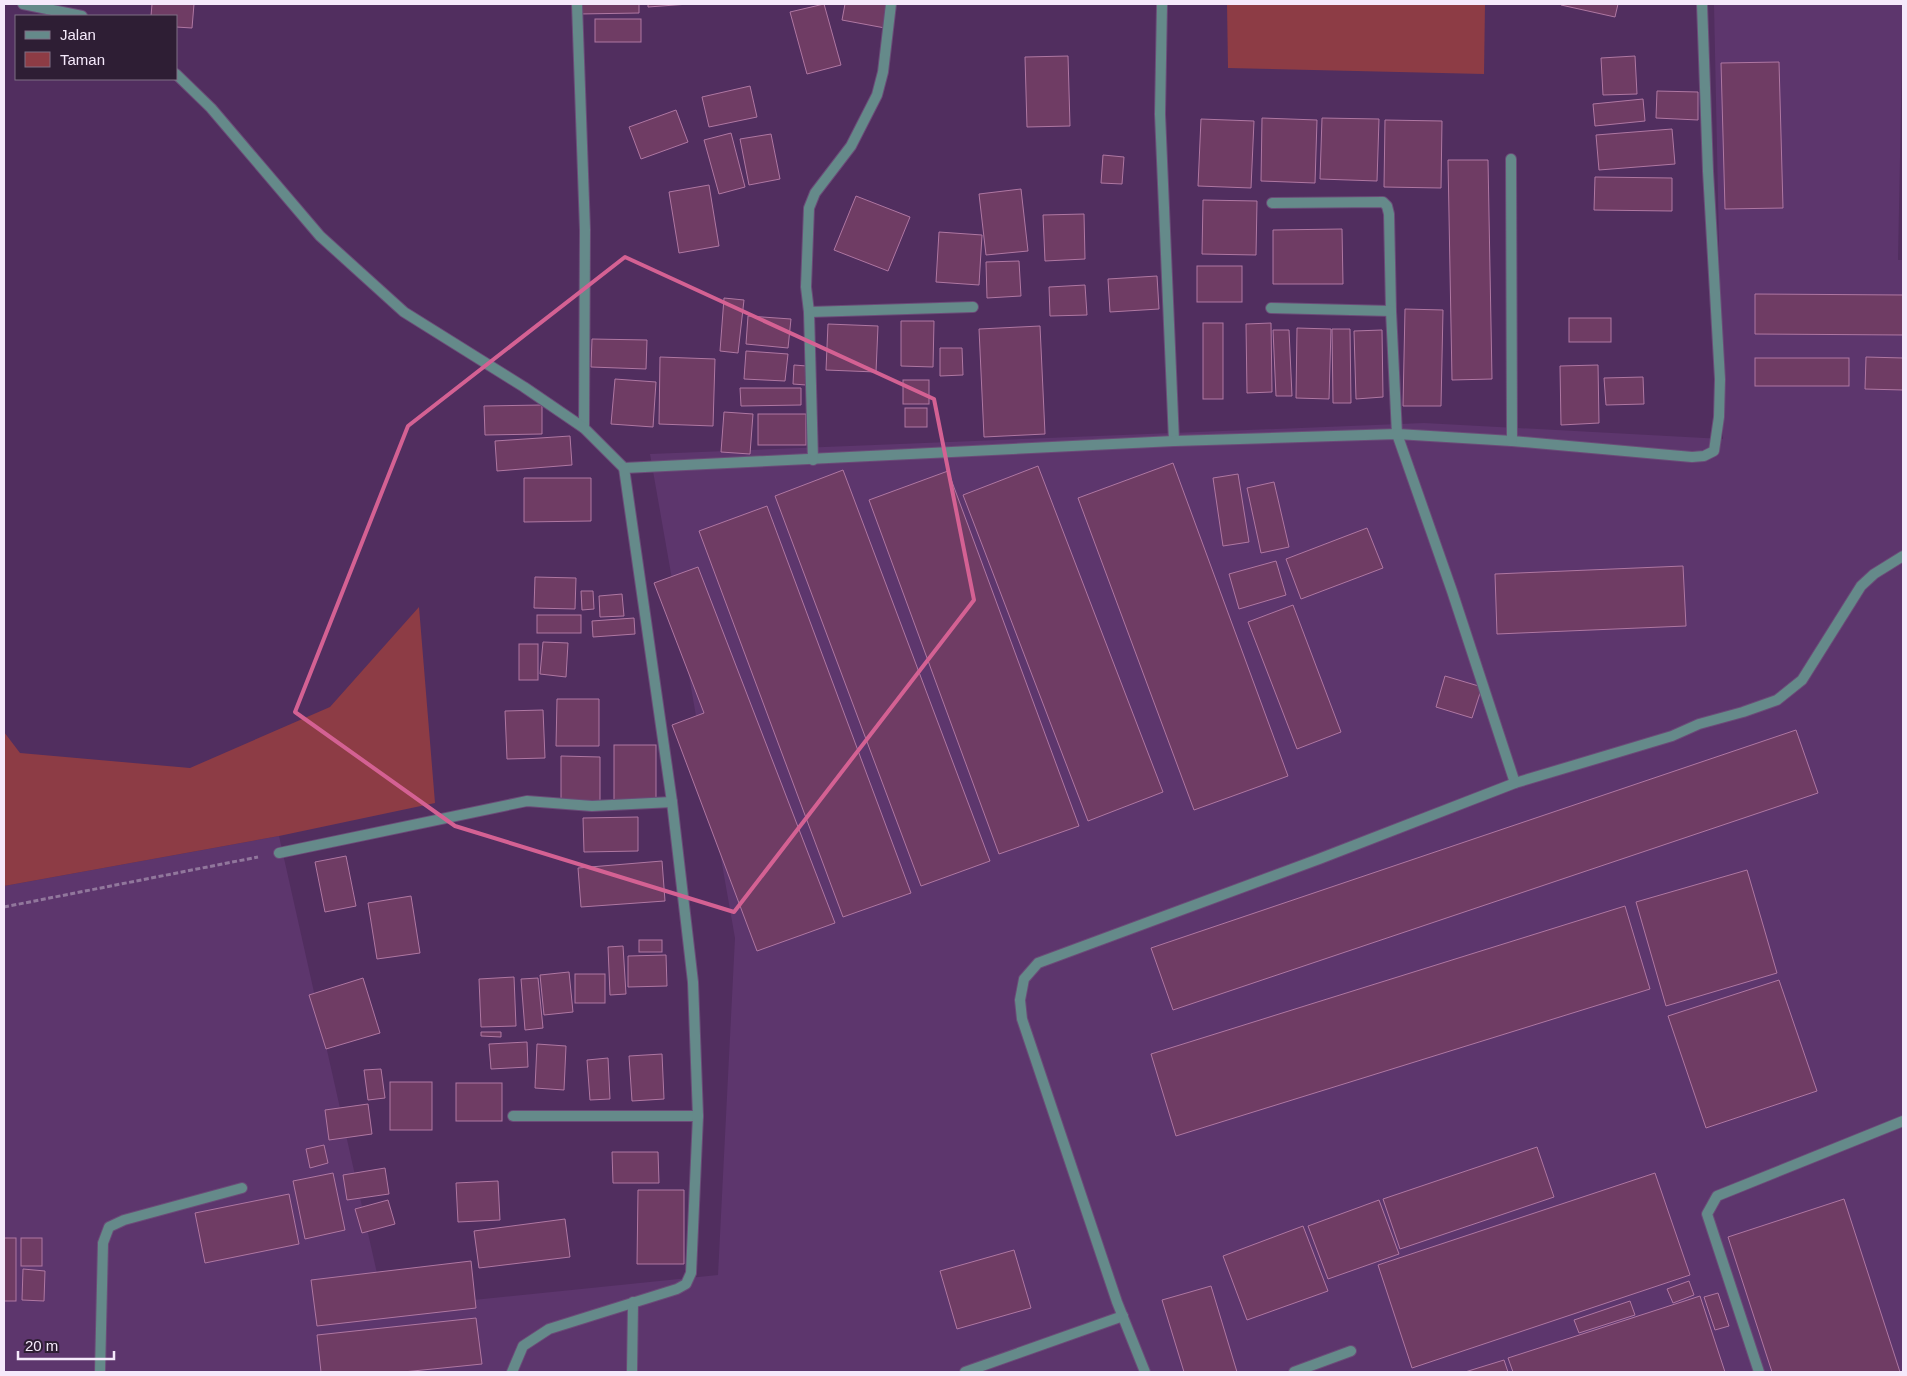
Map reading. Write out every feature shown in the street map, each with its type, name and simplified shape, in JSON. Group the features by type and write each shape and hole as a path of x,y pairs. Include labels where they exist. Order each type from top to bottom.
{"street":[{"path":"23,4 77,15"},
{"path":"577,4 585,230 584,428"},
{"path":"812,460 809,312 806,286 809,208 815,193 851,146 877,96 883,72 891,4"},
{"path":"1162,4 1160,114 1174,441"},
{"path":"624,468 1174,441 1397,434 1512,441 1692,457 1704,456 1714,450 1719,416 1720,379 1708,171 1702,4"},
{"path":"178,76 211,108 320,236 404,312 524,387 584,428 624,468 672,802 693,982 698,1116 692,1273 686,1284 677,1289 549,1329 523,1346 512,1372"},
{"path":"1511,159 1512,441"},
{"path":"1272,203 1383,202 1387,206 1389,214 1391,311 1397,434 1452,591 1515,783"},
{"path":"809,312 973,307"},
{"path":"1271,308 1391,311"},
{"path":"1145,1372 1123,1316 1022,1020 1020,1000 1024,979 1038,963 1515,783 1672,736 1699,724 1777,700 1802,680 1861,586 1874,574 1903,556"},
{"path":"280,853 527,801 592,806 672,802"},
{"path":"513,1116 698,1116"},
{"path":"1759,1372 1707,1214 1717,1196 1903,1121"},
{"path":"100,1372 103,1243 108,1227 124,1220 242,1188"},
{"path":"632,1302 632,1372"},
{"path":"965,1372 1123,1316"},
{"path":"1294,1372 1351,1351"}],"path":[{"path":"4,907 280,853"}],"highlighted area":[{"path":"625,257 934,399 974,600 734,912 455,826 295,712 408,426"}],"shaded area":[{"path":"1714,4 1903,4 1898,260 1903,260 1903,1372 4,1372 4,886 279,836 385,1309 718,1275 735,938 650,454 1424,423 1723,439"}],"green space":[{"path":"1227,4 1485,4 1484,74 1228,68"},
{"path":"419,607 435,803 279,836 4,886 4,732 20,753 190,768 330,707"}],"building":[{"path":"152,4 194,4 192,28 178,27 178,15 151,15"},
{"path":"579,4 639,4 639,13 579,14"},
{"path":"648,4 689,4 648,7"},
{"path":"824,4 841,65 807,74 790,12"},
{"path":"845,4 889,4 885,28 842,20"},
{"path":"1561,4 1618,4 1615,17"},
{"path":"595,19 641,19 641,42 595,42"},
{"path":"1068,56 1070,126 1027,127 1025,57"},
{"path":"1635,56 1637,94 1603,95 1601,58"},
{"path":"1779,62 1783,208 1725,209 1721,63"},
{"path":"750,86 757,117 709,127 702,97"},
{"path":"1657,91 1698,92 1698,120 1656,118"},
{"path":"1643,99 1645,121 1595,126 1593,104"},
{"path":"676,110 688,142 641,159 629,127"},
{"path":"1262,118 1317,120 1315,183 1261,181"},
{"path":"1322,118 1379,119 1377,181 1320,179"},
{"path":"1201,119 1254,121 1251,188 1198,186"},
{"path":"1385,120 1442,121 1441,188 1384,187"},
{"path":"1672,129 1675,164 1599,170 1596,135"},
{"path":"731,133 745,187 719,194 704,140"},
{"path":"771,134 780,179 749,185 740,139"},
{"path":"1103,155 1124,157 1122,184 1101,183"},
{"path":"1448,160 1488,160 1492,379 1452,380"},
{"path":"1595,177 1672,178 1672,211 1594,210"},
{"path":"709,185 719,246 679,253 669,192"},
{"path":"1021,189 1028,251 986,255 979,194"},
{"path":"856,196 910,217 888,271 834,250"},
{"path":"1203,200 1257,201 1256,255 1202,254"},
{"path":"1084,214 1085,259 1045,261 1043,215"},
{"path":"1342,229 1343,284 1273,284 1273,230"},
{"path":"939,232 982,235 979,285 936,282"},
{"path":"1019,261 1021,296 987,298 986,262"},
{"path":"1197,266 1242,266 1242,302 1197,302"},
{"path":"1157,276 1159,309 1110,312 1108,279"},
{"path":"1085,285 1087,315 1050,316 1049,287"},
{"path":"1755,294 1903,295 1903,335 1755,334"},
{"path":"724,298 744,300 738,353 720,351"},
{"path":"1405,309 1443,310 1441,406 1403,406"},
{"path":"748,316 791,319 788,348 746,344"},
{"path":"1569,318 1611,318 1611,342 1569,342"},
{"path":"901,321 934,321 933,367 901,366"},
{"path":"1203,323 1223,323 1223,399 1203,399"},
{"path":"1271,323 1272,392 1247,393 1246,324"},
{"path":"828,324 878,326 876,372 826,370"},
{"path":"1040,326 1045,434 984,437 979,329"},
{"path":"1297,328 1331,329 1329,399 1296,398"},
{"path":"1332,329 1350,329 1351,403 1333,403"},
{"path":"1273,330 1289,330 1292,396 1276,396"},
{"path":"1382,330 1383,397 1356,399 1354,331"},
{"path":"592,339 647,340 646,369 591,367"},
{"path":"940,348 962,348 963,375 940,376"},
{"path":"746,351 788,354 785,381 744,379"},
{"path":"660,357 715,359 713,426 659,424"},
{"path":"1866,357 1903,358 1903,390 1865,389"},
{"path":"1755,358 1849,358 1849,386 1755,386"},
{"path":"794,365 807,366 806,385 793,384"},
{"path":"1598,365 1599,423 1561,425 1560,366"},
{"path":"1643,377 1644,404 1606,405 1604,378"},
{"path":"615,379 656,382 653,427 611,424"},
{"path":"903,380 929,380 929,404 903,404"},
{"path":"740,388 801,388 801,405 741,406"},
{"path":"542,405 542,434 485,435 484,406"},
{"path":"905,408 927,408 927,427 905,427"},
{"path":"724,412 753,414 750,454 721,452"},
{"path":"758,414 806,414 806,445 758,445"},
{"path":"570,436 572,465 497,471 495,441"},
{"path":"1173,463 1288,776 1194,810 1078,498"},
{"path":"1038,466 1163,792 1088,821 963,495"},
{"path":"843,470 990,861 921,886 775,496"},
{"path":"948,471 1079,826 999,854 869,500"},
{"path":"1238,474 1249,542 1223,546 1213,478"},
{"path":"524,478 591,478 591,521 524,522"},
{"path":"1274,482 1289,547 1261,553 1247,488"},
{"path":"767,506 911,893 843,917 699,531"},
{"path":"1367,528 1383,568 1301,599 1286,559"},
{"path":"1276,561 1286,595 1239,609 1229,574"},
{"path":"1683,566 1686,626 1497,634 1495,574"},
{"path":"698,567 835,923 757,951 672,725 704,713 654,583"},
{"path":"535,577 576,578 575,609 534,608"},
{"path":"581,591 593,591 594,609 582,610"},
{"path":"622,594 624,616 600,617 599,596"},
{"path":"1293,605 1341,732 1297,749 1248,622"},
{"path":"537,615 581,615 581,633 537,633"},
{"path":"634,618 635,634 593,637 592,621"},
{"path":"543,642 568,643 566,677 540,674"},
{"path":"519,644 538,644 538,680 519,680"},
{"path":"1445,676 1482,687 1472,718 1436,707"},
{"path":"557,699 599,699 599,746 556,746"},
{"path":"543,710 545,758 507,759 505,711"},
{"path":"1796,730 1818,793 1173,1010 1151,948"},
{"path":"614,745 656,745 656,802 614,802"},
{"path":"561,756 600,757 600,801 561,800"},
{"path":"638,817 638,851 584,852 583,818"},
{"path":"346,856 356,906 325,912 315,862"},
{"path":"662,861 665,901 581,907 578,868"},
{"path":"1747,870 1777,973 1666,1006 1636,902"},
{"path":"411,896 420,953 377,959 368,903"},
{"path":"1625,906 1650,989 1176,1136 1151,1054"},
{"path":"639,940 662,940 662,952 639,952"},
{"path":"623,946 626,994 610,995 608,947"},
{"path":"666,955 667,986 628,987 628,956"},
{"path":"569,972 573,1012 544,1015 540,975"},
{"path":"575,974 605,974 605,1003 575,1003"},
{"path":"514,977 516,1026 481,1027 479,979"},
{"path":"363,978 380,1033 326,1049 309,995"},
{"path":"538,978 543,1028 525,1030 521,979"},
{"path":"1779,980 1817,1091 1706,1128 1668,1016"},
{"path":"481,1032 501,1032 501,1037 481,1036"},
{"path":"527,1042 528,1067 491,1069 489,1044"},
{"path":"537,1044 566,1046 564,1090 535,1088"},
{"path":"662,1054 664,1099 632,1101 629,1056"},
{"path":"608,1058 610,1099 590,1100 587,1060"},
{"path":"381,1069 385,1098 368,1100 364,1070"},
{"path":"390,1082 432,1082 432,1130 390,1130"},
{"path":"456,1083 502,1083 502,1121 456,1121"},
{"path":"368,1104 372,1134 329,1140 325,1110"},
{"path":"324,1145 328,1163 310,1168 306,1149"},
{"path":"1537,1147 1554,1197 1400,1249 1383,1199"},
{"path":"612,1152 658,1152 659,1183 613,1183"},
{"path":"385,1168 389,1194 347,1200 343,1175"},
{"path":"333,1173 345,1230 305,1239 293,1181"},
{"path":"1655,1173 1690,1275 1412,1368 1378,1265"},
{"path":"498,1181 500,1220 458,1222 456,1183"},
{"path":"638,1190 684,1190 684,1264 637,1264"},
{"path":"289,1194 299,1244 205,1263 195,1213"},
{"path":"1844,1199 1900,1372 1772,1372 1728,1237"},
{"path":"388,1200 395,1224 362,1233 355,1209"},
{"path":"1379,1200 1399,1254 1328,1279 1308,1226"},
{"path":"565,1219 570,1257 479,1268 474,1231"},
{"path":"1303,1226 1328,1291 1247,1320 1223,1256"},
{"path":"4,1238 16,1238 16,1301 4,1301"},
{"path":"21,1238 42,1238 42,1266 21,1266"},
{"path":"1014,1250 1031,1308 957,1329 940,1271"},
{"path":"471,1261 476,1308 317,1326 311,1280"},
{"path":"23,1269 45,1271 44,1301 22,1300"},
{"path":"1689,1281 1694,1295 1673,1303 1667,1289"},
{"path":"1211,1286 1237,1372 1184,1372 1162,1300"},
{"path":"1718,1293 1729,1326 1715,1330 1704,1297"},
{"path":"1700,1296 1725,1372 1513,1372 1508,1358"},
{"path":"1630,1301 1635,1315 1579,1333 1574,1320"},
{"path":"476,1318 482,1364 403,1372 321,1372 317,1335"},
{"path":"1504,1360 1508,1372 1465,1372"}]}
